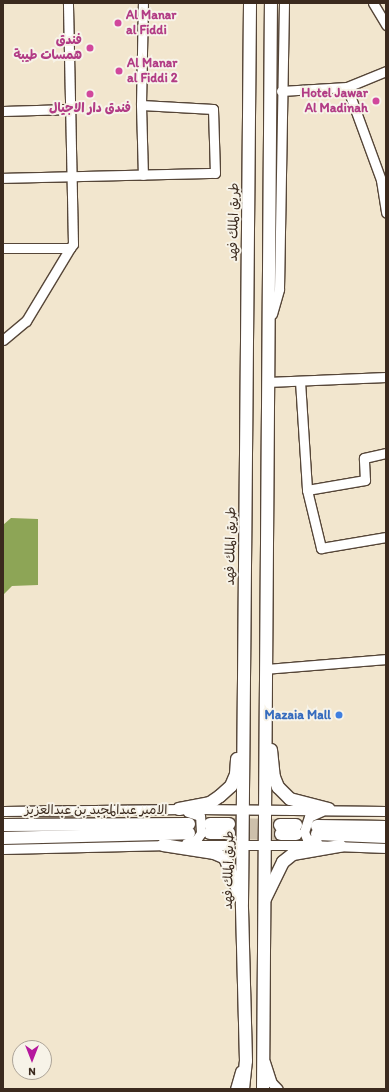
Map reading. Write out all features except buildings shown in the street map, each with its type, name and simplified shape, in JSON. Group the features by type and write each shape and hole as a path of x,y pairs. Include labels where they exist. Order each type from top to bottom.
{"main road":[{"path":"263,1089 263,904 271,3"},
{"name":"طريق الملك فهد","path":"243,1089 246,1046 242,903 250,5"},
{"path":"179,809 210,803 231,786 236,774 244,696"},
{"path":"265,698 274,777 278,787 290,799 329,809"},
{"name":"الامير عبدالمجيد بن عبدالعزيز","path":"3,825 189,828 3,838"},
{"path":"386,827 317,830 386,837"},
{"path":"210,828 229,829"},
{"path":"280,830 296,830"},
{"path":"163,846 214,853 225,858 242,903"},
{"path":"263,904 283,862 293,854 338,846"}],"street":[{"path":"3,340 26,321 70,248 73,239 68,3"},
{"path":"143,3 141,105 143,175"},
{"path":"268,327 279,289 281,91 284,3"},
{"path":"373,3 386,25"},
{"path":"281,91 347,87 386,71"},
{"path":"347,87 381,180 386,213"},
{"path":"3,178 215,173 214,109 141,105"},
{"path":"3,111 70,109"},
{"path":"3,248 70,248"},
{"path":"267,382 386,378"},
{"path":"300,381 307,490 321,548 386,537"},
{"path":"307,490 365,480 364,458 386,453"},
{"path":"265,670 386,659"},
{"path":"176,845 196,840 201,832 200,816 179,809"},
{"path":"3,811 179,809 329,809 386,811"},
{"path":"329,809 309,817 304,832 307,840 338,846"},
{"path":"3,849 243,844 386,848"},
{"path":"235,1089 246,1046"},
{"path":"262,1051 272,1083 278,1089"}],"green space":[{"path":"11,518 38,519 38,585 12,586 3,595 3,525"}],"tunnel":[{"path":"229,824 280,825"},
{"path":"229,833 281,834"}],"place":[{"name":"Al Manar al Fiddi","path":"118,23"},
{"name":"فندق همسات طيبة","path":"90,48"},
{"name":"Al Manar al Fiddi 2","path":"119,71"},
{"name":"فندق دار الاجيال","path":"90,94"},
{"name":"Hotel Jawar Al Madinah","path":"376,101"},
{"name":"Mazaia Mall","path":"339,715"}]}
